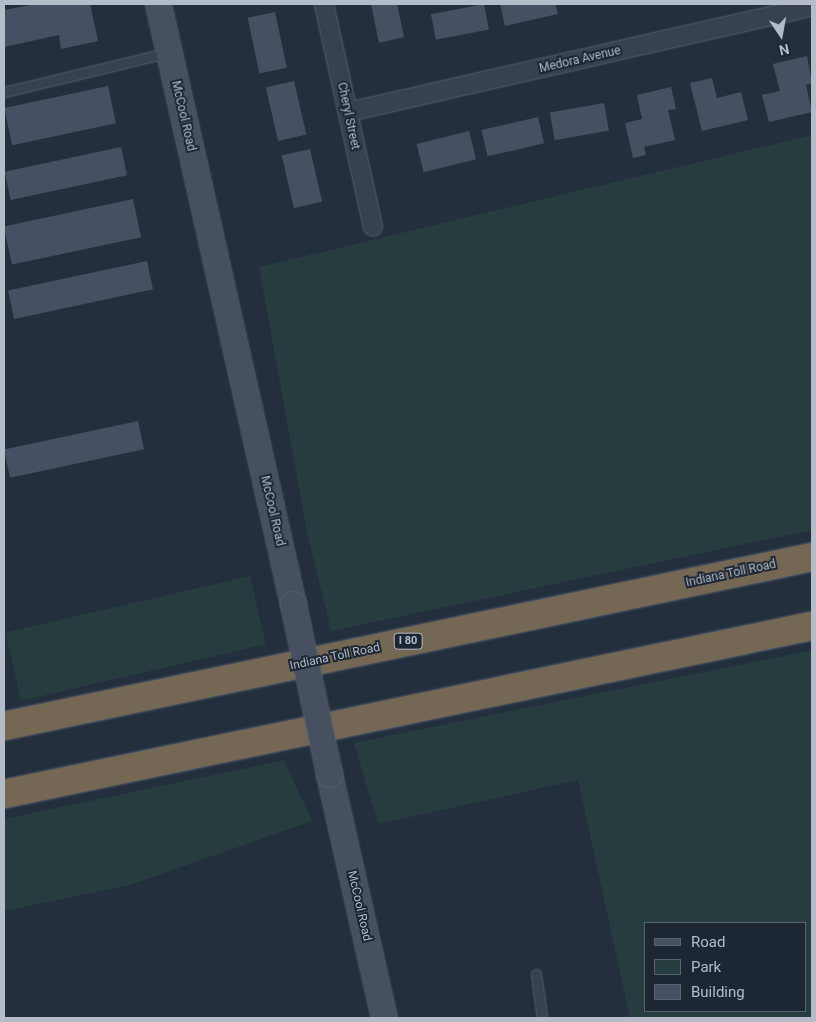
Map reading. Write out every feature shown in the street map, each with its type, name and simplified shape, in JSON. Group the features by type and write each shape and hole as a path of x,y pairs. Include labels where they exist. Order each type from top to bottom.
{"highway":[{"name":"Indiana Toll Road","path":"4,726 812,557"},
{"path":"4,794 812,626"}],"street":[{"name":"McCool Road","path":"158,4 384,1018"},
{"name":"Cheryl Street","path":"324,4 373,227"},
{"name":"Medora Avenue","path":"348,112 812,7"}],"lane":[{"path":"4,92 169,52"},
{"path":"536,974 542,1018"}],"green space":[{"path":"812,135 812,530 331,631 307,532 259,267"},
{"path":"250,576 266,644 21,701 5,632"},
{"path":"812,650 812,1018 630,1018 578,780 378,824 354,743"},
{"path":"284,760 312,821 130,885 4,911 4,819"}],"building":[{"path":"36,4 90,4 98,41 61,49 59,35 4,47 4,10"},
{"path":"371,4 397,4 404,37 379,43"},
{"path":"484,4 489,30 436,40 431,14"},
{"path":"500,4 555,4 558,14 505,26"},
{"path":"275,12 287,68 259,74 248,18"},
{"path":"807,56 812,83 806,85 812,112 769,122 762,95 780,91 773,64"},
{"path":"712,78 717,98 741,92 748,120 702,131 690,83"},
{"path":"294,81 306,135 278,141 266,88"},
{"path":"108,86 116,123 12,145 4,108"},
{"path":"671,87 676,109 668,110 675,140 644,147 646,155 633,158 625,123 642,119 637,95"},
{"path":"604,103 609,131 555,140 550,113"},
{"path":"538,117 544,143 488,156 481,130"},
{"path":"469,131 476,159 424,172 417,144"},
{"path":"121,147 127,175 11,200 5,172"},
{"path":"310,149 322,202 294,208 282,156"},
{"path":"133,199 141,237 12,265 4,226"},
{"path":"147,261 153,289 14,319 8,291"},
{"path":"138,421 144,449 10,478 4,449"}]}
